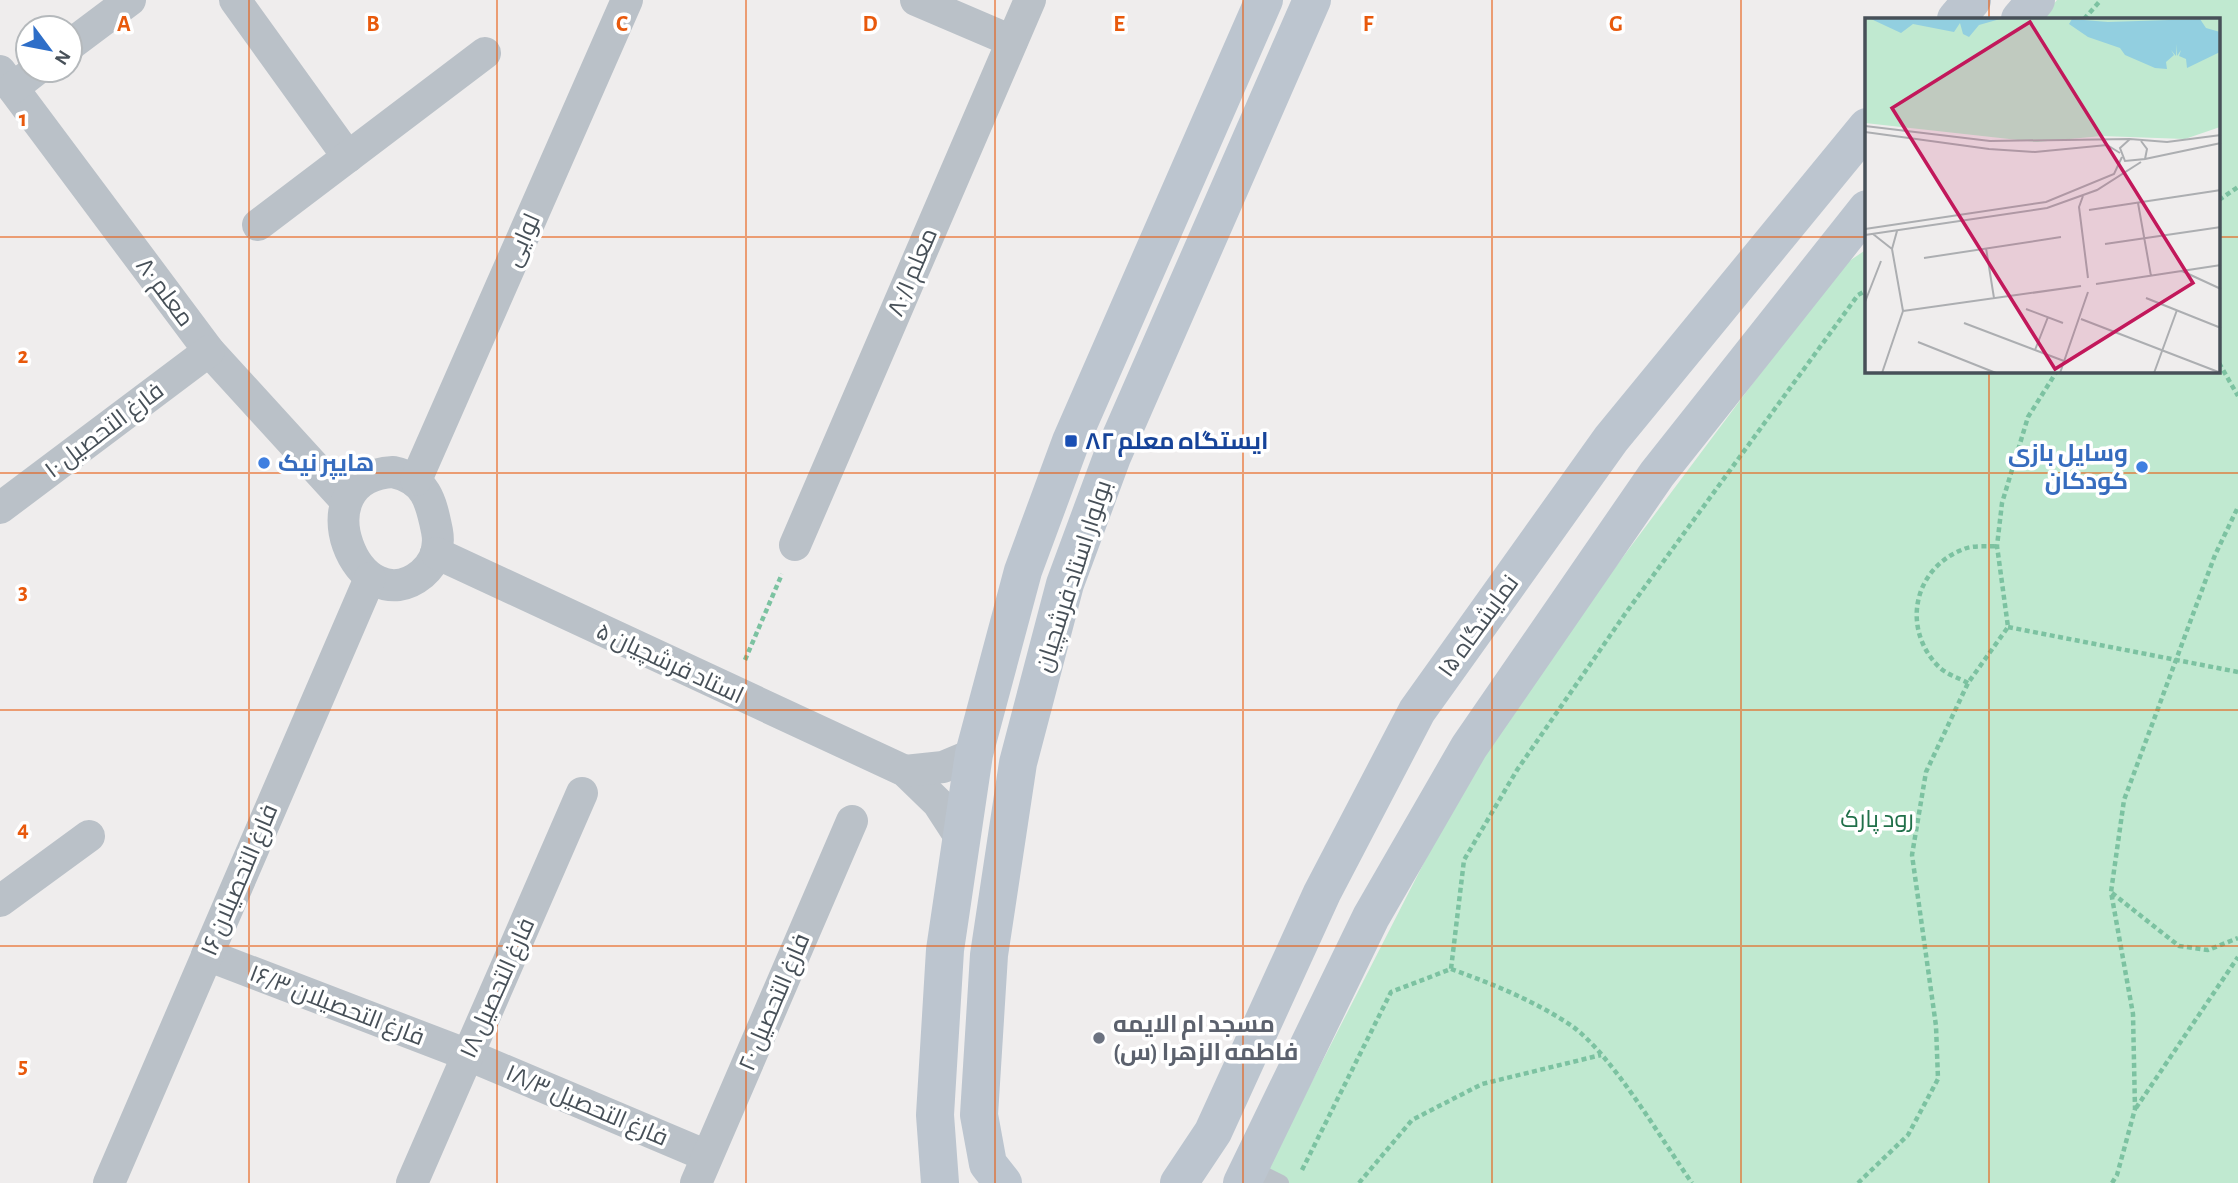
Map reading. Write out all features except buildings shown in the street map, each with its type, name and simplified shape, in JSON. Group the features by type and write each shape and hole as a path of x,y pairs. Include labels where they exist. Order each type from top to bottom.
{"street":[{"path":"84,34 130,0"},
{"path":"235,0 348,157"},
{"name":"لوایی","path":"416,480 627,0"},
{"path":"916,0 1012,41"},
{"name":"معلم ۸۰/۱","path":"794,545 1030,0"},
{"name":"بولوار استاد فرشچیان","path":"940,1183 935,1115 945,950 974,754 1023,571 1071,441 1264,0"},
{"name":"بولوار استاد فرشچیان","path":"1003,1183 988,1164 979,1115 989,955 1024,738 1065,584 1112,457 1312,0"},
{"path":"1957,18 1972,0"},
{"path":"2021,18 2036,0"},
{"path":"257,225 485,53"},
{"name":"معلم ۸۰","path":"22,84 209,351 346,501"},
{"name":"نمایشگاه ۱۵","path":"1179,1183 1213,1132 1322,893 1417,711 1611,439 1865,129"},
{"path":"1258,1178 1371,916 1469,747 1657,474 1865,212"},
{"name":"فارغ التحصیل ۱۰","path":"0,508 209,351"},
{"path":"393,472 416,480 431,500 439,539 430,566 408,582 394,585 370,578 353,558 343,514 346,501 365,478 379,473 393,472"},
{"name":"استاد فرشچیان ۵","path":"436,553 905,771 938,803 962,841"},
{"name":"فارغ التحصیلان ۱۶","path":"114,1172 370,578"},
{"path":"905,771 943,767 974,754"},
{"name":"فارغ التحصیل ۱۸","path":"412,1183 582,793"},
{"name":"فارغ التحصیل ۲۰","path":"701,1170 852,821"},
{"path":"0,901 89,836"},
{"name":"فارغ التحصیلان ۱۶/۳","path":"207,955 468,1055"},
{"name":"فارغ التحصیل ۱۸/۳","path":"468,1055 701,1170"},
{"path":"83,1183 114,1172"}],"path":[{"path":"2085,18 2101,0"},
{"path":"2220,199 2238,187"},
{"path":"1451,969 1464,860 1517,770 1625,614 1858,295 1865,290"},
{"path":"2220,365 2238,396"},
{"path":"1858,1183 1908,1135 1938,1079 1936,1026 1912,855 1926,772 1968,683 2008,627 1997,547 2002,503 2028,417 2056,373"},
{"path":"2112,1183 2117,1175 2135,1109 2133,1014 2111,892 2124,800 2215,555 2238,507"},
{"path":"731,692 794,545"},
{"path":"1968,683 1941,670 1934,662 1922,646 1914,616 1921,586 1940,562 1966,548 1997,547"},
{"path":"2008,627 2238,672"},
{"path":"2111,892 2179,946 2208,950 2238,939"},
{"path":"2135,1109 2238,957"},
{"path":"1301,1171 1391,992 1451,969 1503,988 1573,1027 1602,1055 1692,1183"},
{"path":"1359,1183 1412,1120 1482,1084 1602,1055"}],"green space":[{"name":"رود پارک","path":"2057,0 2238,0 2238,1183 1260,1183 1475,763 1587,605 1839,268 1865,250 1865,373 2220,373 2220,18 2042,18"}],"place":[{"name":"ایستگاه معلم ۸۲","path":"1071,441"},
{"name":"هایپر نیک","path":"264,463"},
{"name":"وسایل بازی کودکان","path":"2142,467"},
{"name":"مسجد ام الایمه فاطمه الزهرا (س)","path":"1099,1038"}]}
